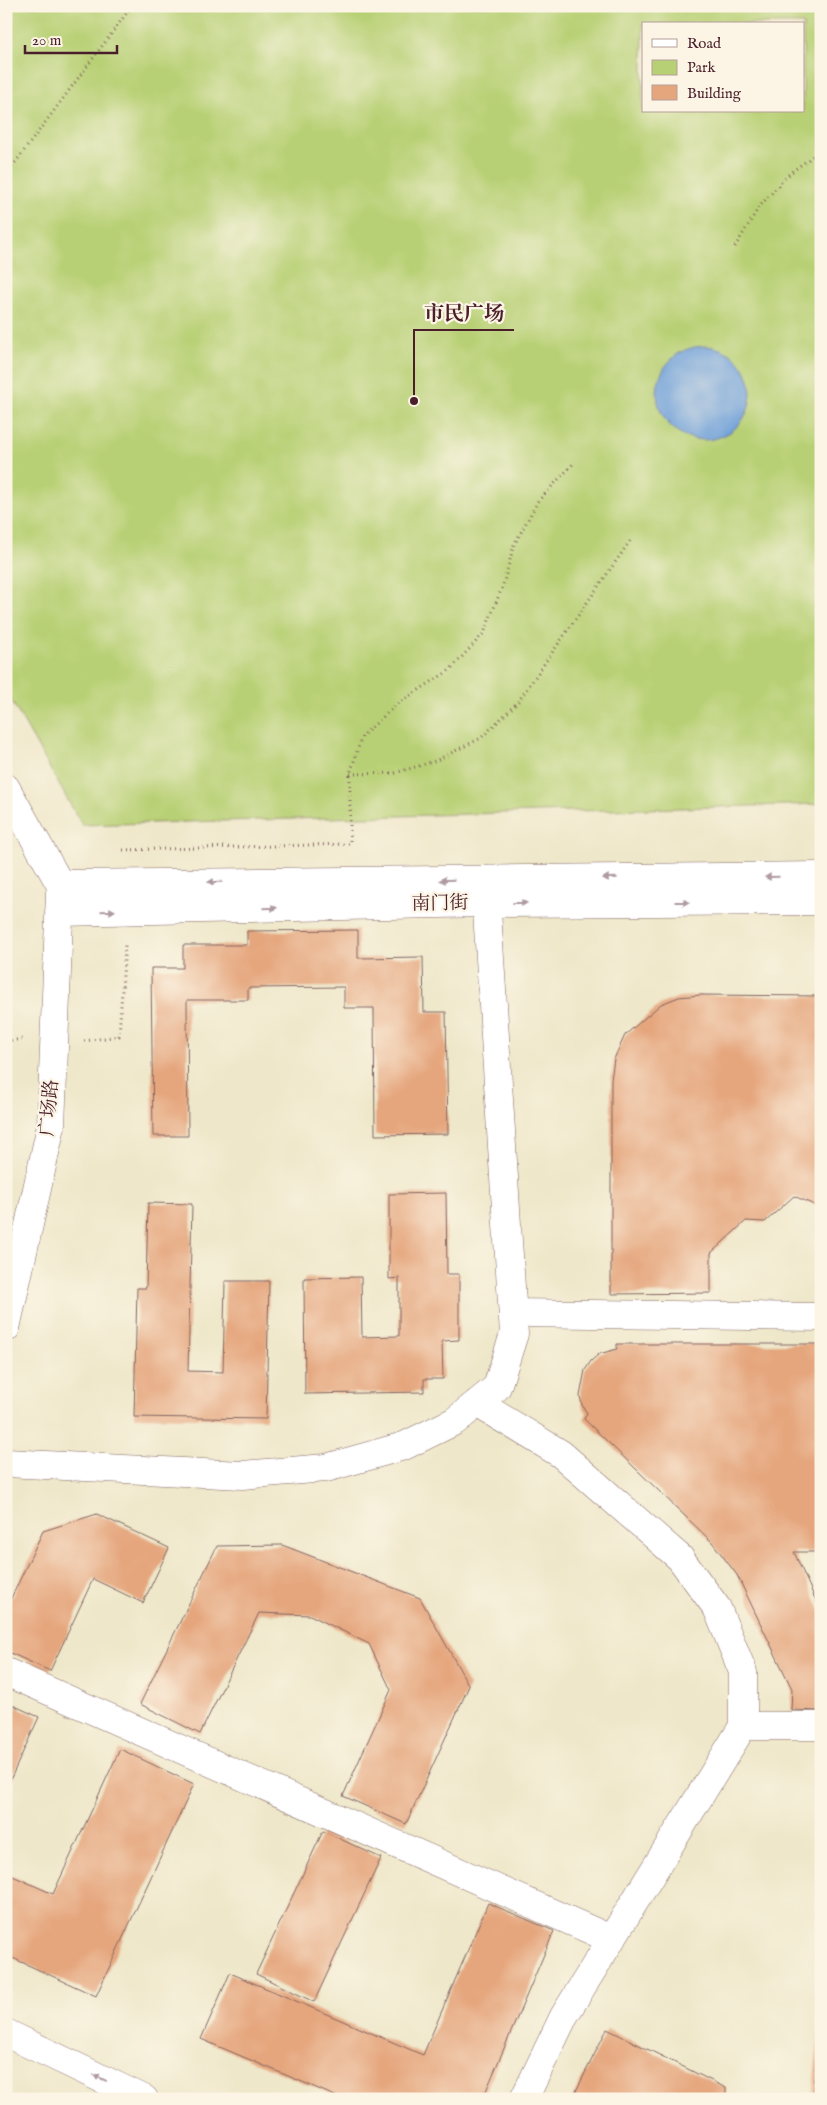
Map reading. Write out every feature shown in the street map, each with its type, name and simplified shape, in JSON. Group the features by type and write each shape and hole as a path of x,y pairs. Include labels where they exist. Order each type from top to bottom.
{"street":[{"path":"6,788 60,884"},
{"name":"南门街","path":"59,912 821,876"},
{"name":"南门街","path":"60,884 486,891 821,900"},
{"name":"广场路","path":"6,1328 51,1126 60,884"},
{"path":"6,1464 242,1476 326,1468 404,1446 455,1421 497,1387 514,1334 486,891"},
{"path":"513,1313 821,1317"},
{"path":"477,1403 561,1454 680,1558 717,1608 743,1672 743,1726 564,2016 524,2099"},
{"path":"6,1672 611,1939"},
{"path":"743,1726 821,1726"},
{"path":"6,2033 144,2099"}],"path":[{"path":"6,175 132,6"},
{"path":"735,247 759,208 790,173 821,150"},
{"path":"123,850 350,844 350,774 362,736 397,704 450,670 484,633 503,585 514,545 538,501 573,464"},
{"path":"350,774 395,773 434,761 481,738 517,703 630,541"},
{"path":"81,1041 119,1036 125,945"},
{"path":"6,1041 24,1039"}],"green space":[{"path":"6,6 821,6 821,804 82,825 6,691"}],"water":[{"path":"704,346 722,350 737,360 747,375 751,393 747,411 737,426 722,436 704,440 686,436 671,426 661,411 657,393 661,375 671,360 686,350"}],"building":[{"path":"358,930 358,958 423,957 424,1012 446,1012 448,1134 375,1135 374,1008 344,1008 344,987 248,988 248,1000 187,1000 188,1136 153,1136 151,968 183,968 183,945 247,945 247,931"},
{"path":"700,995 821,996 821,1208 794,1196 765,1222 746,1221 711,1253 711,1293 611,1294 611,1080 614,1059 625,1035 661,1004 679,997"},
{"path":"446,1193 447,1274 459,1274 459,1340 442,1341 443,1379 424,1379 424,1392 305,1394 304,1278 361,1277 362,1337 399,1336 399,1278 389,1279 389,1194"},
{"path":"148,1203 192,1204 188,1371 223,1372 225,1281 269,1281 266,1419 134,1417 137,1288 146,1288"},
{"path":"617,1344 821,1344 819,1552 794,1552 821,1612 821,1711 791,1710 792,1689 737,1575 712,1542 584,1419 587,1413 582,1405 580,1396 585,1370 599,1354 617,1349"},
{"path":"97,1514 169,1548 143,1603 93,1579 50,1671 6,1651 6,1609 43,1531"},
{"path":"282,1545 420,1598 469,1686 406,1824 343,1796 391,1690 369,1644 310,1615 259,1613 200,1734 140,1704 217,1546"},
{"path":"6,1702 39,1717 6,1789"},
{"path":"120,1749 194,1784 96,1996 6,1955 6,1873 53,1894"},
{"path":"323,1831 381,1858 314,2002 256,1974"},
{"path":"488,1903 554,1931 483,2098 342,2099 201,2039 230,1973 423,2055"},
{"path":"607,2029 726,2088 726,2099 572,2099"},
{"path":"819,2033 821,2099 812,2099"}],"place":[{"name":"市民广场","path":"414,401"}]}
